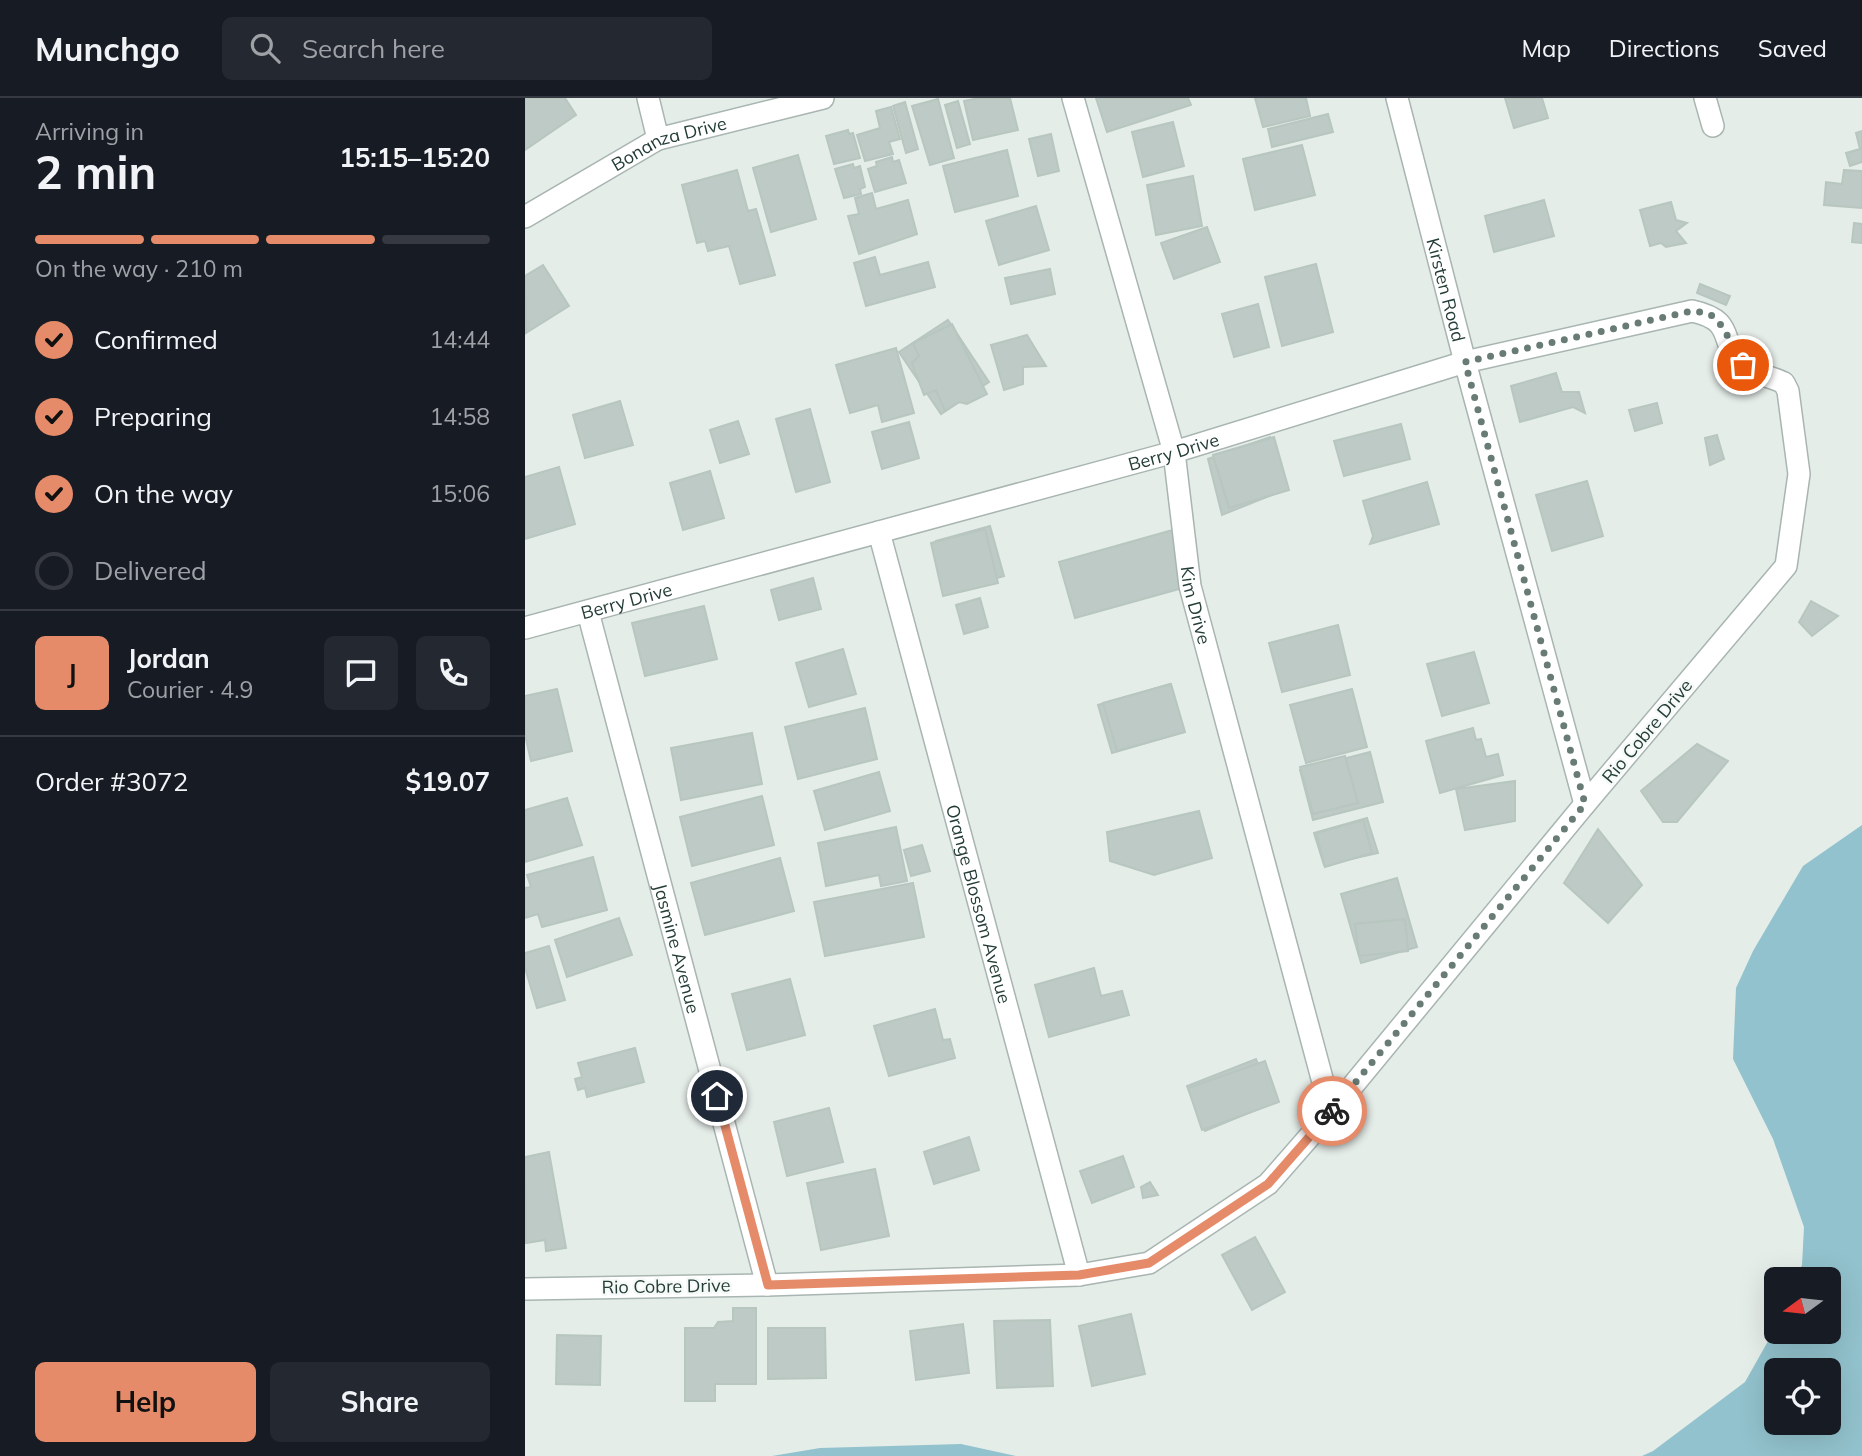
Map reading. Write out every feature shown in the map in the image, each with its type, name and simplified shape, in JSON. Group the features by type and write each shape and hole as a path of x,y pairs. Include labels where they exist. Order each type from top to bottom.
{"street":[{"path":"648,98 658,139"},
{"name":"Bonanza Drive","path":"525,217 658,139 823,98"},
{"name":"Kim Drive","path":"1073,98 1174,452 1190,586 1331,1112"},
{"name":"Kirsten Road","path":"1397,98 1465,362 1585,804"},
{"path":"1705,98 1713,126"},
{"name":"Berry Drive","path":"525,628 1174,452 1465,362 1692,311 1709,314 1721,324 1732,350 1743,365 1784,383 1788,391"},
{"name":"Rio Cobre Drive","path":"525,1289 768,1285 1079,1275 1149,1263 1268,1184 1786,566 1799,474 1788,391"},
{"name":"Orange Blossom Avenue","path":"879,532 1079,1275"},
{"name":"Jasmine Avenue","path":"588,612 768,1285"}],"water":[{"path":"1862,825 1862,1456 1642,1456 1653,1451 1745,1382 1766,1344 1841,1344 1841,1267 1801,1267 1804,1227 1773,1139 1733,1059 1736,988 1753,951 1803,866"},
{"path":"961,1444 1016,1456 772,1456 820,1448"}],"building":[{"path":"525,98 565,98 576,115 525,150"},
{"path":"1010,98 1018,130 973,140 964,101"},
{"path":"1096,98 1188,98 1191,105 1107,132"},
{"path":"1255,98 1306,98 1310,116 1263,127"},
{"path":"1505,98 1542,98 1548,118 1514,128"},
{"path":"938,99 954,158 930,165 912,106"},
{"path":"958,101 970,144 957,148 945,105"},
{"path":"905,102 918,149 906,153 893,106"},
{"path":"891,107 900,139 889,142 893,154 865,161 857,135 880,128 876,111"},
{"path":"1328,114 1333,132 1272,147 1268,129"},
{"path":"1173,122 1184,166 1143,177 1132,132"},
{"path":"848,130 849,134 853,133 860,158 834,164 826,136"},
{"path":"1862,131 1862,162 1850,166 1846,153 1860,149 1856,133"},
{"path":"1051,134 1059,171 1038,176 1029,139"},
{"path":"1302,145 1315,195 1255,210 1243,159"},
{"path":"1007,150 1018,196 955,212 943,166"},
{"path":"798,155 816,219 771,232 753,168"},
{"path":"892,157 893,162 899,160 906,183 875,192 868,169 877,166 876,162"},
{"path":"853,164 854,168 860,166 865,187 860,189 861,194 844,198 835,169"},
{"path":"737,170 748,211 756,209 775,275 740,284 729,246 708,251 705,241 697,243 682,185"},
{"path":"1844,170 1862,171 1862,208 1824,205 1826,182 1842,184"},
{"path":"1193,176 1202,226 1156,235 1147,185"},
{"path":"872,193 876,209 908,200 917,234 859,254 848,216 859,214 855,198"},
{"path":"1544,200 1554,236 1494,252 1485,216"},
{"path":"1671,202 1676,220 1687,223 1676,231 1686,243 1666,247 1661,243 1650,246 1640,210"},
{"path":"1036,206 1049,250 999,265 986,221"},
{"path":"1854,223 1862,224 1862,243 1852,242"},
{"path":"1207,227 1220,262 1174,279 1161,243"},
{"path":"875,257 880,275 928,262 935,287 866,306 854,263"},
{"path":"1316,264 1333,332 1282,346 1265,277"},
{"path":"543,265 569,306 526,333 525,276"},
{"path":"1050,269 1055,294 1011,304 1005,278"},
{"path":"1700,284 1730,296 1726,305 1697,293"},
{"path":"1258,304 1269,347 1234,357 1222,314"},
{"path":"948,320 989,382 941,414 899,352"},
{"path":"952,324 987,394 967,404 959,402 945,411 936,390 924,395 912,363 919,356 913,343"},
{"path":"1027,335 1046,366 1023,367 1023,384 1004,390 991,345"},
{"path":"896,348 914,413 882,422 878,405 850,413 836,365"},
{"path":"1556,373 1562,392 1579,392 1585,413 1573,407 1520,422 1511,386"},
{"path":"620,401 633,445 585,458 573,415"},
{"path":"1657,403 1662,423 1635,431 1629,410"},
{"path":"810,409 830,482 796,492 776,419"},
{"path":"738,421 749,454 720,463 710,430"},
{"path":"909,422 919,458 882,469 872,432"},
{"path":"1401,424 1410,459 1344,476 1334,441"},
{"path":"1717,435 1724,459 1710,465 1705,438"},
{"path":"1270,437 1284,490 1222,515 1208,459"},
{"path":"1274,437 1289,490 1229,508 1213,455"},
{"path":"559,467 575,524 525,539 525,477"},
{"path":"710,471 724,518 683,530 670,483"},
{"path":"1587,481 1603,536 1552,551 1536,495"},
{"path":"1427,482 1439,524 1370,544 1373,536 1363,501"},
{"path":"990,526 1004,576 951,591 936,541"},
{"path":"1183,527 1190,586 1075,618 1059,562"},
{"path":"985,529 998,583 943,596 931,543"},
{"path":"813,578 821,609 779,620 771,590"},
{"path":"980,598 988,627 964,634 956,605"},
{"path":"1811,601 1838,616 1812,636 1799,622"},
{"path":"704,606 717,659 645,676 632,623"},
{"path":"1338,625 1350,675 1282,692 1269,643"},
{"path":"843,649 856,694 809,707 796,663"},
{"path":"1474,652 1489,703 1442,716 1427,664"},
{"path":"1170,684 1184,732 1112,753 1098,705"},
{"path":"1171,684 1185,732 1117,751 1103,703"},
{"path":"557,689 572,751 531,761 525,735 525,696"},
{"path":"1352,689 1367,747 1306,763 1290,705"},
{"path":"865,708 877,759 798,779 785,727"},
{"path":"1473,728 1476,740 1481,739 1486,757 1498,754 1503,775 1440,793 1426,741"},
{"path":"752,733 762,784 681,800 671,748"},
{"path":"1697,744 1728,761 1677,822 1663,822 1641,791"},
{"path":"1370,752 1383,802 1313,820 1300,770"},
{"path":"1345,756 1358,803 1313,814 1300,767"},
{"path":"879,772 890,811 825,830 814,791"},
{"path":"1515,781 1515,821 1465,830 1456,789"},
{"path":"762,796 774,845 692,866 680,817"},
{"path":"567,798 582,845 525,862 525,810"},
{"path":"1199,811 1212,858 1154,875 1110,861 1107,832"},
{"path":"1367,818 1378,853 1324,865 1314,833"},
{"path":"1363,820 1372,853 1325,867 1316,833"},
{"path":"896,827 907,881 881,886 879,875 826,886 818,843"},
{"path":"1598,829 1642,885 1608,923 1564,883"},
{"path":"922,845 930,871 911,876 904,850"},
{"path":"593,857 607,910 542,927 538,914 525,918 525,888 531,887 527,875"},
{"path":"780,858 794,911 705,935 691,883"},
{"path":"1397,878 1417,947 1361,963 1341,894"},
{"path":"913,883 924,937 825,956 814,902"},
{"path":"619,918 632,955 567,977 555,940"},
{"path":"1405,919 1408,951 1359,956 1355,924"},
{"path":"549,946 565,1000 537,1008 525,968 525,953"},
{"path":"1094,968 1101,996 1122,991 1129,1015 1049,1037 1035,985"},
{"path":"790,979 805,1035 747,1050 732,994"},
{"path":"935,1009 943,1040 950,1039 955,1058 889,1076 874,1026"},
{"path":"635,1048 644,1082 587,1097 585,1088 578,1090 575,1079 582,1077 578,1063"},
{"path":"1256,1059 1273,1103 1205,1131 1187,1086"},
{"path":"1265,1061 1279,1102 1202,1130 1188,1088"},
{"path":"829,1108 843,1162 787,1176 774,1122"},
{"path":"969,1137 979,1170 934,1184 924,1152"},
{"path":"549,1152 566,1248 546,1251 545,1240 526,1243 525,1157"},
{"path":"1123,1156 1134,1187 1092,1203 1080,1171"},
{"path":"875,1169 889,1236 821,1250 807,1183"},
{"path":"1150,1182 1158,1195 1143,1198 1141,1187"},
{"path":"1255,1237 1285,1292 1252,1310 1222,1255"},
{"path":"733,1308 756,1308 756,1384 715,1384 715,1401 685,1401 685,1328 714,1328 718,1322 733,1321"},
{"path":"1131,1314 1145,1374 1092,1386 1079,1326"},
{"path":"1050,1320 1053,1386 997,1388 994,1321"},
{"path":"963,1324 969,1373 916,1380 910,1331"},
{"path":"768,1328 825,1328 826,1378 768,1379"},
{"path":"557,1335 601,1336 600,1385 556,1384"}],"way so far":[{"path":"1332,1111 1585,804 1465,362 1692,311 1709,314 1721,324 1732,350 1743,365"}],"route":[{"path":"717,1096 768,1285 1079,1275 1149,1263 1268,1184 1332,1111"}]}
